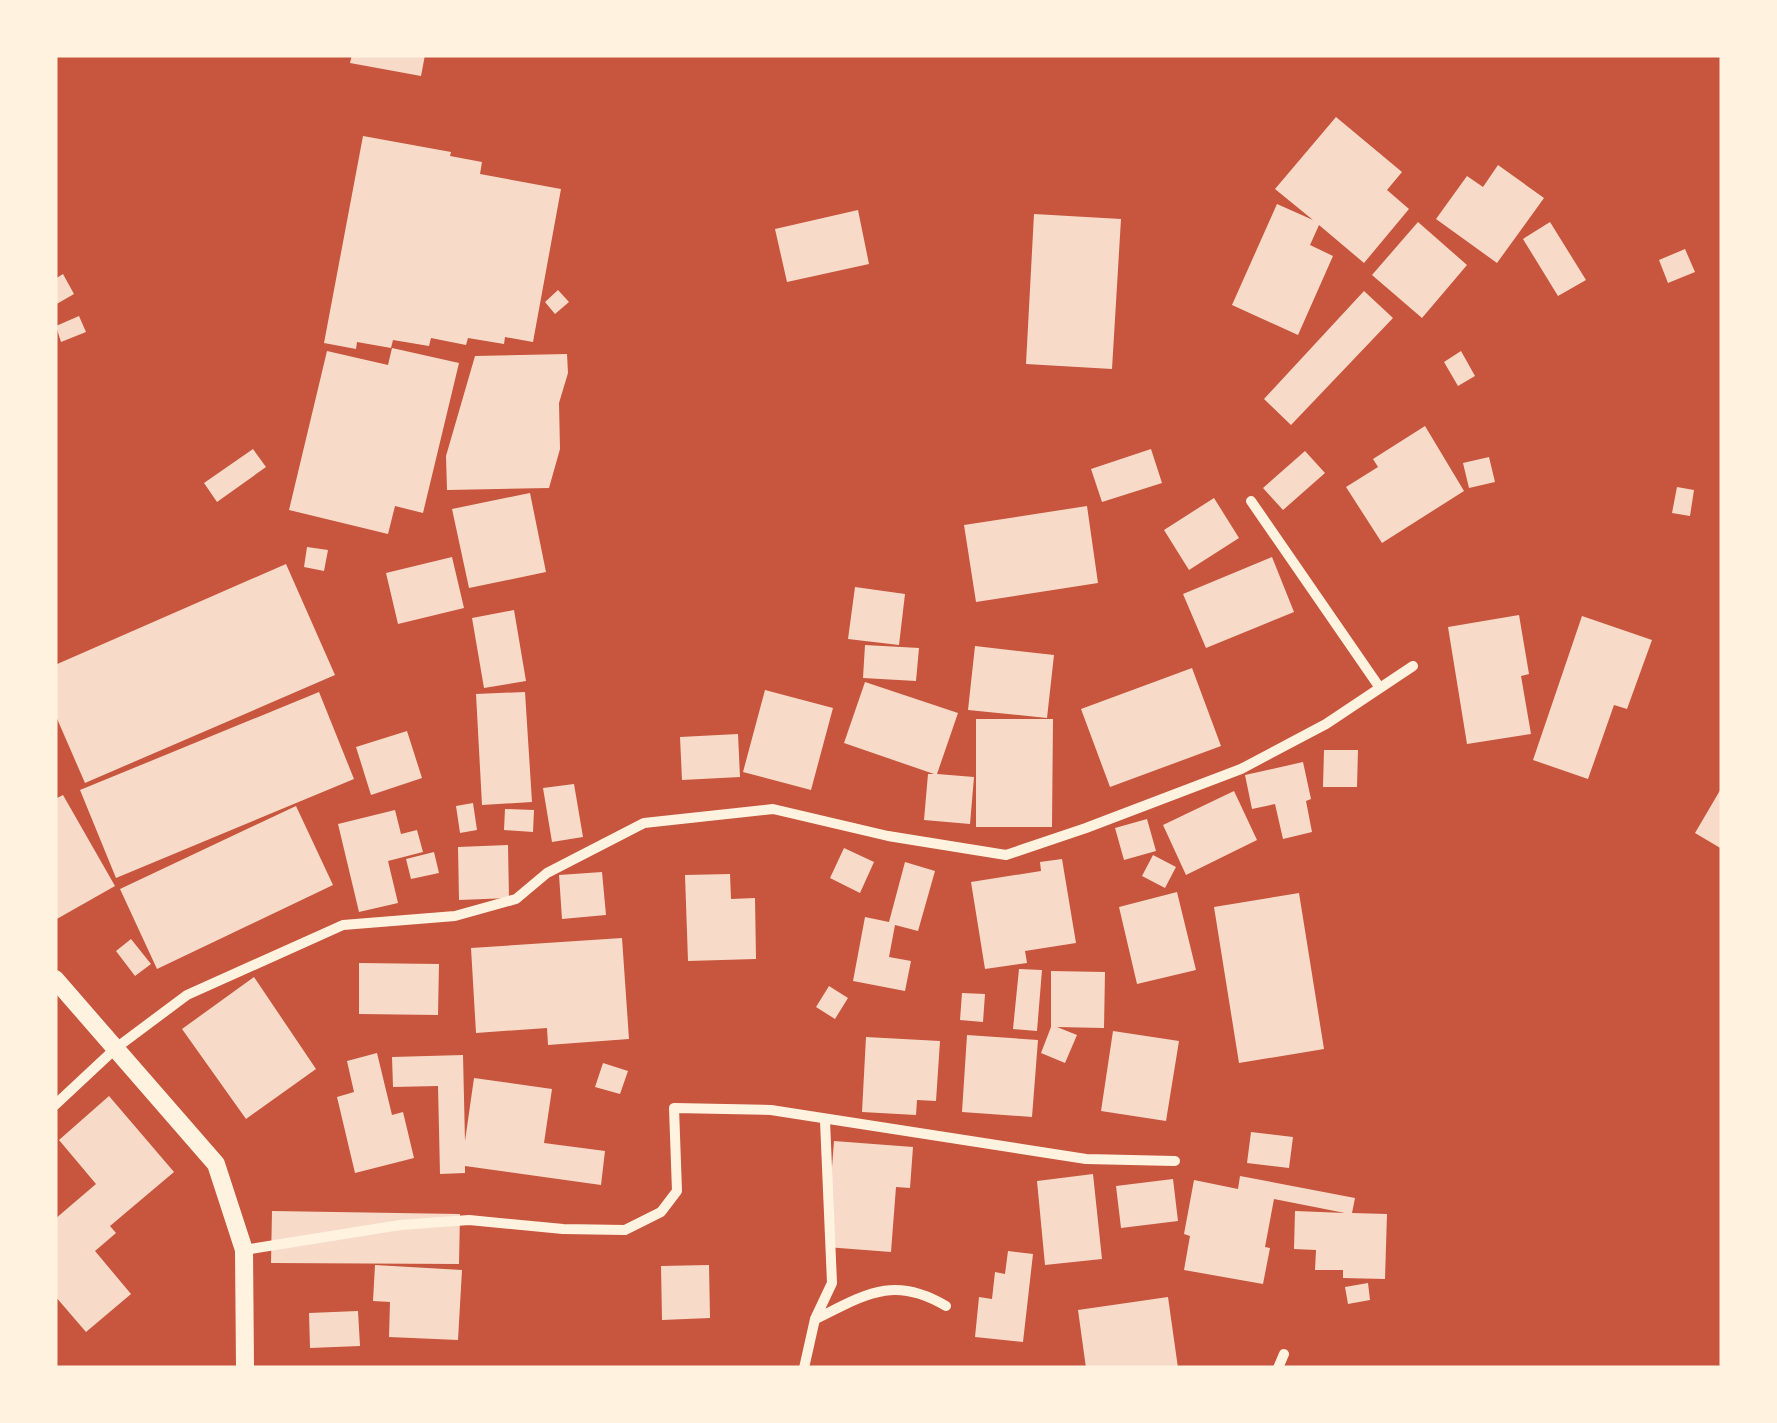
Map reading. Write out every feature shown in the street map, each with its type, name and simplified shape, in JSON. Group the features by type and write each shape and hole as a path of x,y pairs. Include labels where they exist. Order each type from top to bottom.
{"street":[{"path":"1252,500 1380,688"},
{"path":"55,1104 116,1048 187,995 342,925 455,916 516,899 547,873 644,823 773,808 888,836 1006,855 1240,768 1326,724 1413,666"},
{"path":"55,979 216,1164 244,1250 244,1368"},
{"path":"244,1250 400,1225 469,1220 626,1230 662,1212 678,1191 674,1108 771,1110 1086,1159 1175,1161"},
{"path":"804,1368 815,1319 832,1284 825,1121"},
{"path":"815,1319 874,1291 920,1291 946,1306"},
{"path":"1278,1368 1284,1354"}],"building":[{"path":"352,55 425,55 421,76 350,63"},
{"path":"1336,117 1402,172 1387,190 1409,209 1364,263 1319,225 1310,245 1333,256 1298,335 1232,305 1277,204 1313,220 1275,189"},
{"path":"363,136 451,152 450,156 482,162 480,174 561,189 533,342 505,337 504,344 468,338 466,345 431,338 429,346 393,340 391,348 357,342 356,349 324,343"},
{"path":"1498,165 1544,198 1497,263 1436,219 1467,176 1483,187"},
{"path":"858,210 869,264 787,282 775,229"},
{"path":"1034,214 1121,219 1112,369 1026,364"},
{"path":"1418,222 1467,265 1422,318 1372,275"},
{"path":"1550,222 1586,280 1558,296 1523,239"},
{"path":"1685,249 1695,272 1668,283 1659,260"},
{"path":"63,274 74,294 55,305 55,279"},
{"path":"558,290 569,302 555,314 545,302"},
{"path":"1364,291 1393,318 1291,425 1264,399"},
{"path":"79,316 86,332 61,342 56,326"},
{"path":"392,348 459,363 423,513 395,506 388,534 289,510 327,351 388,365"},
{"path":"1461,351 1475,376 1458,386 1444,362"},
{"path":"567,354 568,373 559,403 560,449 549,488 447,490 446,456 475,356"},
{"path":"1425,426 1464,491 1382,543 1346,487 1378,467 1373,459"},
{"path":"253,449 266,467 217,502 204,483"},
{"path":"1151,449 1162,483 1102,502 1091,469"},
{"path":"1305,451 1325,473 1283,510 1263,488"},
{"path":"1489,457 1495,482 1469,488 1463,463"},
{"path":"1677,487 1694,490 1690,516 1672,513"},
{"path":"530,493 546,572 469,588 452,509"},
{"path":"1214,498 1239,538 1189,570 1164,530"},
{"path":"1087,506 1098,583 976,602 964,525"},
{"path":"307,547 328,550 324,571 304,567"},
{"path":"452,557 464,608 398,624 386,573"},
{"path":"1272,557 1294,612 1206,648 1183,594"},
{"path":"286,564 335,675 85,783 55,714 55,665"},
{"path":"855,587 905,594 899,645 848,639"},
{"path":"514,610 526,681 484,688 472,618"},
{"path":"1519,615 1529,674 1521,676 1531,734 1467,744 1448,627"},
{"path":"1582,616 1652,640 1627,709 1614,705 1588,779 1533,760"},
{"path":"865,645 919,648 916,681 863,678"},
{"path":"975,646 1054,655 1047,718 968,710"},
{"path":"1192,668 1221,746 1110,787 1081,709"},
{"path":"865,682 958,713 937,774 974,777 970,824 924,820 928,774 934,774 844,743"},
{"path":"765,690 833,708 811,790 743,772"},
{"path":"319,692 354,779 116,878 80,790"},
{"path":"525,692 532,802 482,805 476,694"},
{"path":"976,719 1053,719 1052,827 976,827"},
{"path":"407,731 422,778 371,795 356,747"},
{"path":"738,734 740,777 682,780 680,737"},
{"path":"1324,750 1358,750 1357,787 1323,787"},
{"path":"1303,762 1311,799 1306,801 1312,832 1283,839 1275,804 1252,809 1245,775"},
{"path":"574,784 583,837 552,842 543,788"},
{"path":"1722,787 1722,849 1695,833"},
{"path":"1234,791 1257,840 1186,875 1163,825"},
{"path":"63,795 115,886 55,920 55,799"},
{"path":"473,803 477,830 460,833 456,806"},
{"path":"296,806 333,885 157,969 120,889"},
{"path":"505,809 534,810 533,832 504,830"},
{"path":"395,810 401,834 417,830 423,852 388,861 398,903 359,912 338,824"},
{"path":"1147,819 1156,851 1124,860 1115,828"},
{"path":"508,845 509,898 459,900 458,847"},
{"path":"844,848 874,862 860,893 830,878"},
{"path":"434,852 439,873 411,879 406,859"},
{"path":"1153,855 1176,867 1165,888 1142,876"},
{"path":"1062,859 1076,943 1025,951 1027,963 985,969 971,882 1041,871 1040,862"},
{"path":"905,862 935,871 918,931 895,925 889,957 911,961 905,991 853,981 865,917 889,922"},
{"path":"602,872 606,915 562,919 559,875"},
{"path":"730,874 731,899 755,898 756,959 688,961 685,875"},
{"path":"1177,892 1196,970 1137,984 1119,907"},
{"path":"1299,893 1324,1049 1239,1063 1214,907"},
{"path":"622,938 629,1039 548,1045 547,1028 476,1033 471,948"},
{"path":"131,939 151,964 135,976 116,951"},
{"path":"359,963 439,964 438,1015 359,1014"},
{"path":"1019,969 1042,970 1037,1031 1013,1029"},
{"path":"1051,971 1105,972 1104,1028 1057,1027 1077,1035 1065,1063 1041,1053 1051,1027"},
{"path":"254,977 316,1069 246,1119 182,1029"},
{"path":"829,986 848,998 835,1019 816,1007"},
{"path":"962,993 985,994 983,1022 960,1020"},
{"path":"1113,1031 1179,1041 1166,1121 1101,1111"},
{"path":"967,1035 1038,1040 1032,1117 962,1112"},
{"path":"866,1037 940,1041 936,1101 917,1100 916,1115 862,1112"},
{"path":"377,1053 392,1115 403,1112 414,1158 355,1173 337,1097 354,1092 347,1061"},
{"path":"463,1055 465,1141 474,1078 552,1089 544,1143 605,1151 601,1185 465,1166 465,1173 440,1174 438,1086 393,1087 392,1057"},
{"path":"603,1063 628,1071 620,1094 595,1087"},
{"path":"109,1096 174,1172 110,1226 116,1233 95,1251 131,1294 86,1332 55,1296 55,1219 96,1184 59,1140"},
{"path":"1251,1132 1293,1137 1289,1168 1247,1163"},
{"path":"834,1141 913,1147 910,1188 896,1187 891,1252 826,1247"},
{"path":"1093,1174 1102,1259 1045,1265 1037,1181"},
{"path":"1240,1176 1355,1198 1352,1213 1387,1214 1385,1279 1343,1278 1343,1270 1315,1270 1316,1250 1294,1249 1295,1211 1345,1213 1274,1199 1263,1284 1184,1270 1190,1236 1184,1234 1194,1180 1238,1189"},
{"path":"1173,1179 1178,1221 1121,1228 1116,1186"},
{"path":"272,1211 460,1214 459,1264 271,1263"},
{"path":"1008,1251 1033,1254 1023,1342 975,1337 979,1297 992,1299 995,1272 1005,1274"},
{"path":"375,1265 462,1270 458,1340 389,1337 390,1302 373,1301"},
{"path":"709,1265 710,1318 662,1320 661,1266"},
{"path":"1368,1283 1370,1300 1348,1304 1345,1287"},
{"path":"1168,1297 1178,1368 1086,1368 1078,1310"},
{"path":"358,1311 360,1346 310,1348 309,1313"}]}
